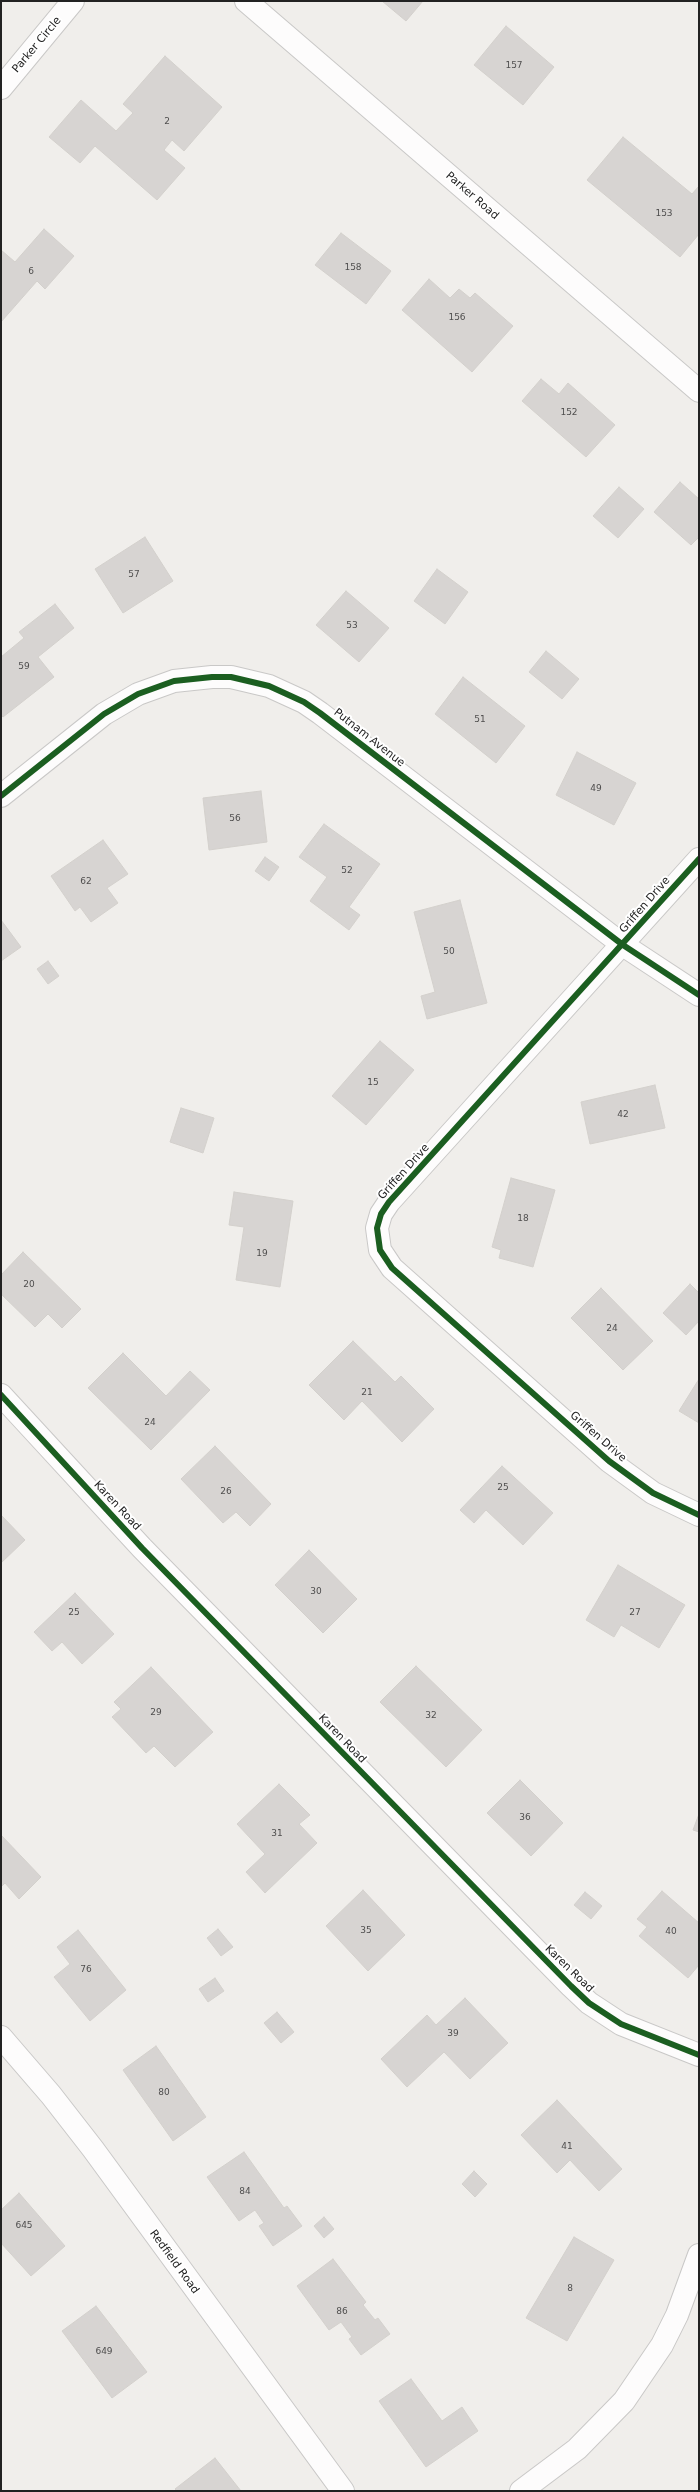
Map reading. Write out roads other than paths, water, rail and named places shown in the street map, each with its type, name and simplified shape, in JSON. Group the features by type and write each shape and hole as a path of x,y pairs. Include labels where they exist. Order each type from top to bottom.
{"street":[{"name":"Parker Circle","path":"1,88 73,1"},
{"name":"Parker Road","path":"246,1 699,392"},
{"name":"Putnam Avenue","path":"1,796 104,714 155,686 193,678 231,677 251,681 287,693 320,713 623,945 699,995"},
{"name":"Griffen Drive","path":"699,859 623,945 389,1202 378,1221 378,1243 383,1256 392,1268 608,1461 653,1493 699,1515"},
{"name":"Karen Road","path":"1,1395 142,1548 575,1990 589,2003 622,2024 699,2055"},
{"name":"Redfield Road","path":"1,2037 51,2095 93,2150 343,2491"},
{"path":"520,2491 577,2449 601,2426 632,2390 665,2339 677,2315 699,2255"}]}
